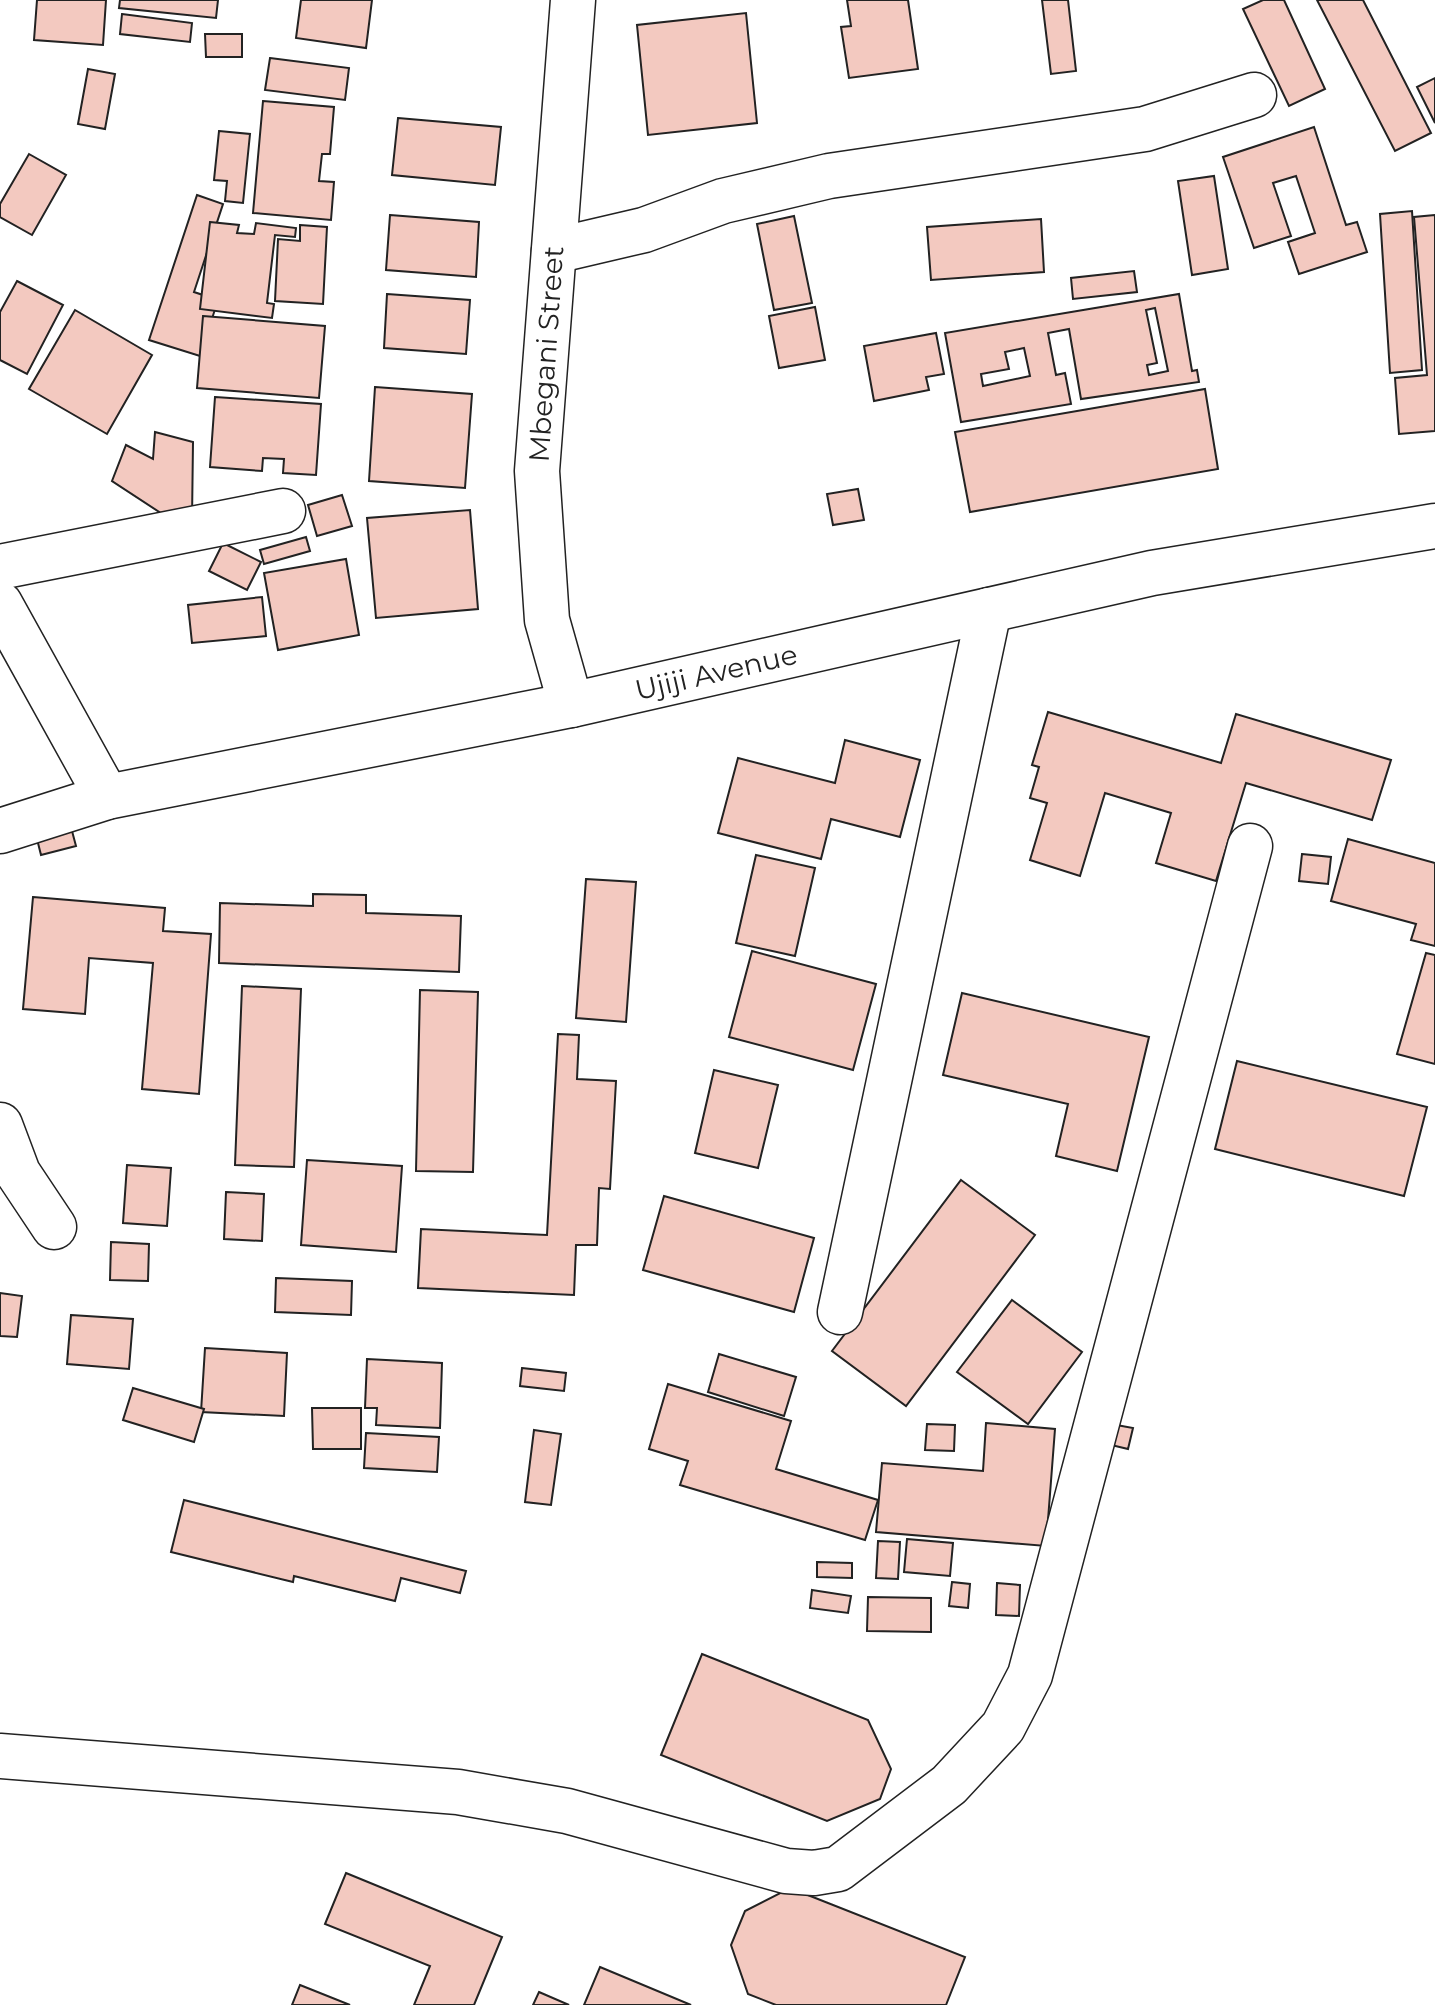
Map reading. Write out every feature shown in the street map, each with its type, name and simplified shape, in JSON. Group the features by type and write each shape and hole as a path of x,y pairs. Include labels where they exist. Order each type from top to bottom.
{"main road":[{"name":"Mbegani Street","path":"571,705 547,620 537,471 573,0"},
{"path":"554,251 644,230 723,201 829,176 1145,129 1254,95"},
{"path":"0,567 283,511"},
{"name":"Ujiji Avenue","path":"1,835 107,797 571,705 1152,573 1435,526"},
{"path":"0,604 107,797"},
{"path":"840,1312 989,610"},
{"path":"0,1756 324,1779 458,1792 567,1811 786,1871 814,1873 838,1869 872,1846 949,1785 971,1762 1003,1727 1030,1675 1250,846"},
{"path":"0,1125 18,1173 54,1227"}],"building":[{"path":"37,0 106,0 103,45 34,40"},
{"path":"120,0 218,0 216,18 119,8"},
{"path":"301,0 372,0 366,48 296,38"},
{"path":"847,0 908,0 918,69 849,78 841,27 851,26"},
{"path":"1042,0 1068,0 1076,71 1051,74"},
{"path":"1263,0 1284,0 1325,89 1289,106 1243,9"},
{"path":"1317,0 1363,0 1431,133 1395,151"},
{"path":"746,13 757,123 648,135 637,25"},
{"path":"122,14 192,23 190,42 120,34"},
{"path":"205,34 242,34 242,57 206,57"},
{"path":"270,58 349,68 345,100 265,90"},
{"path":"88,69 115,74 105,129 78,124"},
{"path":"1435,78 1435,123 1417,87"},
{"path":"263,101 334,107 330,154 322,154 319,181 334,182 331,220 253,213"},
{"path":"398,118 501,127 495,185 392,175"},
{"path":"1314,127 1346,225 1357,222 1367,252 1299,274 1288,242 1315,233 1296,176 1273,183 1291,236 1254,248 1223,157"},
{"path":"219,131 250,134 243,203 225,201 227,181 214,180"},
{"path":"29,154 66,175 32,235 0,217 0,204"},
{"path":"1214,176 1228,269 1192,275 1178,181"},
{"path":"197,195 223,204 194,292 218,300 200,356 149,340"},
{"path":"1412,211 1422,370 1390,373 1380,214"},
{"path":"390,215 479,222 476,277 386,270"},
{"path":"1435,215 1435,431 1399,434 1395,378 1427,375 1414,217"},
{"path":"794,216 812,303 774,310 757,224"},
{"path":"1041,219 1044,272 931,280 927,227"},
{"path":"210,222 239,225 237,233 254,234 256,223 296,228 295,237 275,235 267,303 274,304 272,318 200,309"},
{"path":"300,225 327,227 323,304 275,301 278,239 300,241"},
{"path":"1134,271 1137,292 1073,299 1071,278"},
{"path":"17,281 63,305 27,374 0,360 0,312"},
{"path":"387,294 470,300 466,354 384,348"},
{"path":"1179,294 1192,371 1197,370 1199,382 1081,399 1069,329 1048,333 1056,375 1065,373 1071,404 961,422 945,333","holes":["1155,308 1168,371 1149,375 1147,365 1157,363 1146,310","1024,348 1030,376 983,386 981,374 1009,369 1005,352"]},
{"path":"815,307 825,360 779,368 769,316"},
{"path":"75,310 152,355 107,434 29,389"},
{"path":"203,316 325,326 319,398 197,388"},
{"path":"936,333 944,374 926,377 929,390 874,401 864,346"},
{"path":"375,387 472,394 465,488 369,481"},
{"path":"1205,389 1218,469 970,512 955,432"},
{"path":"215,397 321,404 316,475 283,473 284,459 263,458 262,471 210,467"},
{"path":"155,432 193,442 192,520 179,525 112,481 126,445 153,459"},
{"path":"858,489 864,520 833,525 827,494"},
{"path":"342,495 352,526 317,536 308,505"},
{"path":"470,510 478,609 376,618 367,518"},
{"path":"306,537 310,551 264,564 260,550"},
{"path":"223,543 261,562 247,590 209,571"},
{"path":"346,559 359,635 278,650 264,573"},
{"path":"262,597 266,636 192,643 188,605"},
{"path":"1048,712 1221,763 1236,714 1391,760 1372,820 1246,783 1216,881 1156,863 1171,813 1105,793 1080,876 1030,860 1047,803 1030,798 1039,767 1032,765"},
{"path":"845,740 920,760 900,837 831,819 821,859 718,833 738,758 835,783"},
{"path":"72,831 76,846 41,855 37,839"},
{"path":"1348,839 1435,863 1435,946 1411,940 1416,924 1331,901"},
{"path":"1302,854 1331,857 1328,884 1299,881"},
{"path":"756,855 815,868 795,956 736,943"},
{"path":"586,879 636,882 626,1022 576,1018"},
{"path":"313,894 366,895 366,913 461,916 459,972 219,963 220,903 313,906"},
{"path":"33,897 165,908 163,931 211,934 199,1094 142,1089 153,963 89,958 85,1014 23,1009"},
{"path":"752,951 876,984 853,1070 729,1037"},
{"path":"1426,953 1435,955 1435,1064 1397,1054"},
{"path":"242,986 301,989 294,1167 235,1165"},
{"path":"420,990 478,992 473,1172 416,1171"},
{"path":"962,993 1149,1037 1117,1171 1056,1156 1068,1104 943,1075"},
{"path":"558,1034 579,1035 577,1079 616,1081 610,1189 599,1188 597,1245 576,1245 574,1295 418,1288 421,1229 547,1235"},
{"path":"1237,1061 1427,1107 1404,1196 1215,1149"},
{"path":"714,1070 778,1085 758,1168 695,1153"},
{"path":"307,1160 402,1166 396,1252 301,1245"},
{"path":"127,1165 171,1168 167,1226 123,1223"},
{"path":"961,1180 1035,1235 906,1406 832,1351"},
{"path":"226,1192 264,1194 262,1241 224,1239"},
{"path":"664,1196 814,1238 794,1312 643,1270"},
{"path":"111,1242 149,1244 148,1281 110,1280"},
{"path":"276,1278 352,1281 351,1315 275,1312"},
{"path":"0,1293 22,1296 17,1337 0,1336"},
{"path":"1012,1300 1082,1352 1028,1424 957,1372"},
{"path":"71,1315 133,1319 129,1369 67,1364"},
{"path":"205,1348 287,1353 284,1416 201,1412"},
{"path":"719,1354 796,1377 784,1416 708,1392"},
{"path":"367,1359 442,1363 440,1428 376,1425 377,1408 365,1408"},
{"path":"522,1368 566,1373 564,1391 520,1386"},
{"path":"668,1384 791,1421 776,1469 878,1500 865,1540 680,1485 688,1461 649,1449"},
{"path":"133,1388 204,1409 194,1442 123,1420"},
{"path":"312,1408 361,1408 361,1449 313,1449"},
{"path":"986,1423 1055,1429 1046,1546 876,1532 882,1463 983,1471"},
{"path":"927,1424 955,1425 954,1451 925,1450"},
{"path":"1111,1424 1133,1428 1128,1449 1107,1444"},
{"path":"534,1430 561,1434 551,1505 525,1502"},
{"path":"366,1433 439,1437 437,1472 364,1468"},
{"path":"184,1500 466,1571 460,1593 401,1578 395,1601 294,1576 293,1582 171,1552"},
{"path":"907,1539 953,1543 950,1576 904,1572"},
{"path":"878,1541 900,1542 898,1579 876,1578"},
{"path":"817,1562 852,1563 852,1578 817,1577"},
{"path":"952,1582 970,1584 968,1608 949,1606"},
{"path":"997,1583 1020,1585 1019,1616 996,1615"},
{"path":"812,1590 851,1596 848,1613 810,1608"},
{"path":"868,1597 931,1598 931,1632 867,1631"},
{"path":"702,1654 868,1720 891,1769 880,1799 827,1821 661,1755"},
{"path":"346,1873 502,1937 474,2005 414,2005 430,1966 325,1924"},
{"path":"790,1888 965,1957 946,2005 776,2005 748,1994 731,1945 745,1911"},
{"path":"600,1967 691,2005 584,2005"},
{"path":"300,1985 350,2005 292,2005"},
{"path":"539,1992 569,2005 533,2005"}]}
